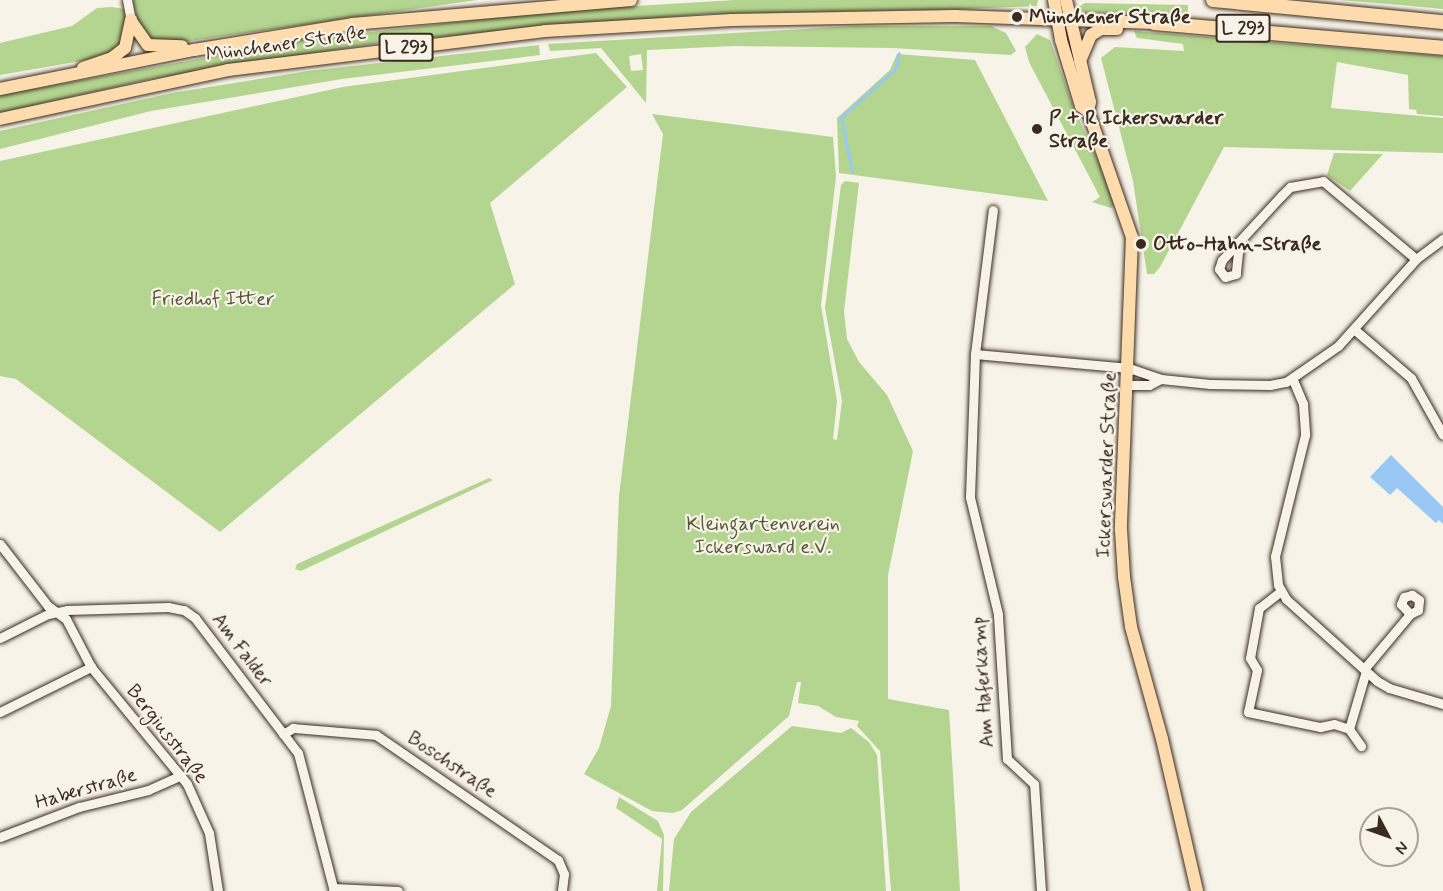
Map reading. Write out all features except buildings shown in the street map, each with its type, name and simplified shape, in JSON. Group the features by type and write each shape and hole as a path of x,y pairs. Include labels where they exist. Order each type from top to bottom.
{"highway":[{"name":"L 293","path":"1213,0 1443,22"},
{"name":"Münchener Straße","path":"1154,23 1443,48"}],"main road":[{"name":"Münchener Straße","path":"0,89 194,50 352,24 631,0"},
{"name":"Ickerswarder Straße","path":"1054,0 1063,18 1079,64 1090,102 1088,111 1132,237 1129,368 1120,530 1124,577 1131,627 1162,739 1197,891"},
{"name":"Ickerswarder Straße","path":"1066,0 1063,18 1081,106 1088,111"},
{"name":"Münchener Straße","path":"0,119 228,70 545,31 732,20 1063,18 1154,23"},
{"path":"131,20 148,45 161,48 183,45 194,50"},
{"path":"73,75 125,48 131,20"},
{"path":"1079,64 1086,42 1097,31 1139,28 1154,23"}],"street":[{"path":"127,0 131,20"},
{"path":"1239,243 1290,187 1323,181 1416,259"},
{"name":"Am Haferkamp","path":"993,210 975,354 970,497 998,614 1007,759 1034,784 1041,891"},
{"path":"975,354 1129,368 1161,379 1270,386 1293,380 1355,330 1416,259 1443,239"},
{"path":"1355,330 1411,378 1443,435"},
{"path":"1128,385 1149,385 1161,379"},
{"path":"1293,380 1306,418 1275,556 1281,591 1365,670 1389,688 1443,704"},
{"name":"Bergiusstraße","path":"0,544 48,606 66,619 91,667 181,775 209,833 218,891"},
{"path":"1281,591 1259,608 1250,658 1257,670 1248,712 1320,727 1334,724 1349,729 1361,746"},
{"name":"Am Falder","path":"0,638 57,612 110,606 184,610 206,632 298,753 334,890"},
{"path":"1349,729 1365,670 1410,614"},
{"path":"0,712 91,667"},
{"name":"Boschstraße","path":"283,734 293,728 376,735 558,860 564,874 562,891"},
{"name":"Haberstraße","path":"0,837 79,807 148,790 181,775"},
{"path":"334,890 398,891"}],"green space":[{"path":"133,0 477,0 175,43 153,40 145,34 137,19"},
{"path":"735,0 1038,0 1037,6 966,9 704,14 385,42 150,79 0,113 0,95 302,40 553,11"},
{"path":"1340,0 1443,0 1443,9 1401,5"},
{"path":"1085,3 1188,5 1188,17 1085,12 1077,8"},
{"path":"97,8 124,9 126,27 120,46 104,57 0,75 0,43 72,26"},
{"path":"854,26 991,26 1006,33 1016,51 1011,55 892,48 734,46 647,50 646,103 601,48 550,51 548,44","holes":["641,54 643,70 631,71 629,56"]},
{"path":"1134,31 1443,56 1443,116 1417,114 1416,110 1409,109 1408,75 1337,62 1331,108 1443,118 1443,153 1224,147 1160,267 1154,274 1147,274 1133,181 1101,58 1115,47 1184,51 1183,44 1137,38"},
{"path":"1037,34 1050,40 1073,106 1100,165 1114,206 1111,208 1092,202 1100,197 1029,62 1025,47"},
{"path":"539,45 540,55 342,79 151,111 0,149 0,131 172,93 308,71"},
{"name":"Friedhof Itter","path":"596,53 627,87 490,203 515,284 220,532 16,379 0,376 0,161 343,87"},
{"path":"897,54 975,60 1048,201 839,173 837,118 890,70"},
{"name":"Kleingartenverein Ickersward e.V.","path":"652,114 833,137 836,177 821,305 837,401 833,439 837,440 842,401 825,308 841,185 845,181 859,183 844,311 847,339 859,362 887,395 913,451 888,575 888,699 949,710 960,891 891,891 880,751 857,726 859,721 836,717 818,706 798,703 801,682 797,682 789,716 682,810 673,813 652,811 584,774 599,748 611,706 619,496 663,134"},
{"path":"1334,153 1383,154 1350,191 1327,175"},
{"path":"489,478 493,480 301,571 295,569 297,564"},
{"path":"792,726 841,733 851,728 869,742 877,755 886,891 669,891 674,839 691,812"},
{"path":"619,797 658,821 664,835 663,891 657,891 662,839 616,808"}],"water":[{"path":"1391,455 1443,507 1443,524 1439,520 1436,523 1397,488 1390,495 1370,477"}],"waterway":[{"path":"852,172 841,117 896,68 899,53"}],"place":[{"name":"Münchener Straße","path":"1017,17"},
{"name":"P + R Ickerswarder Straße","path":"1037,129"},
{"name":"Otto-Hahn-Straße","path":"1141,244"}]}
